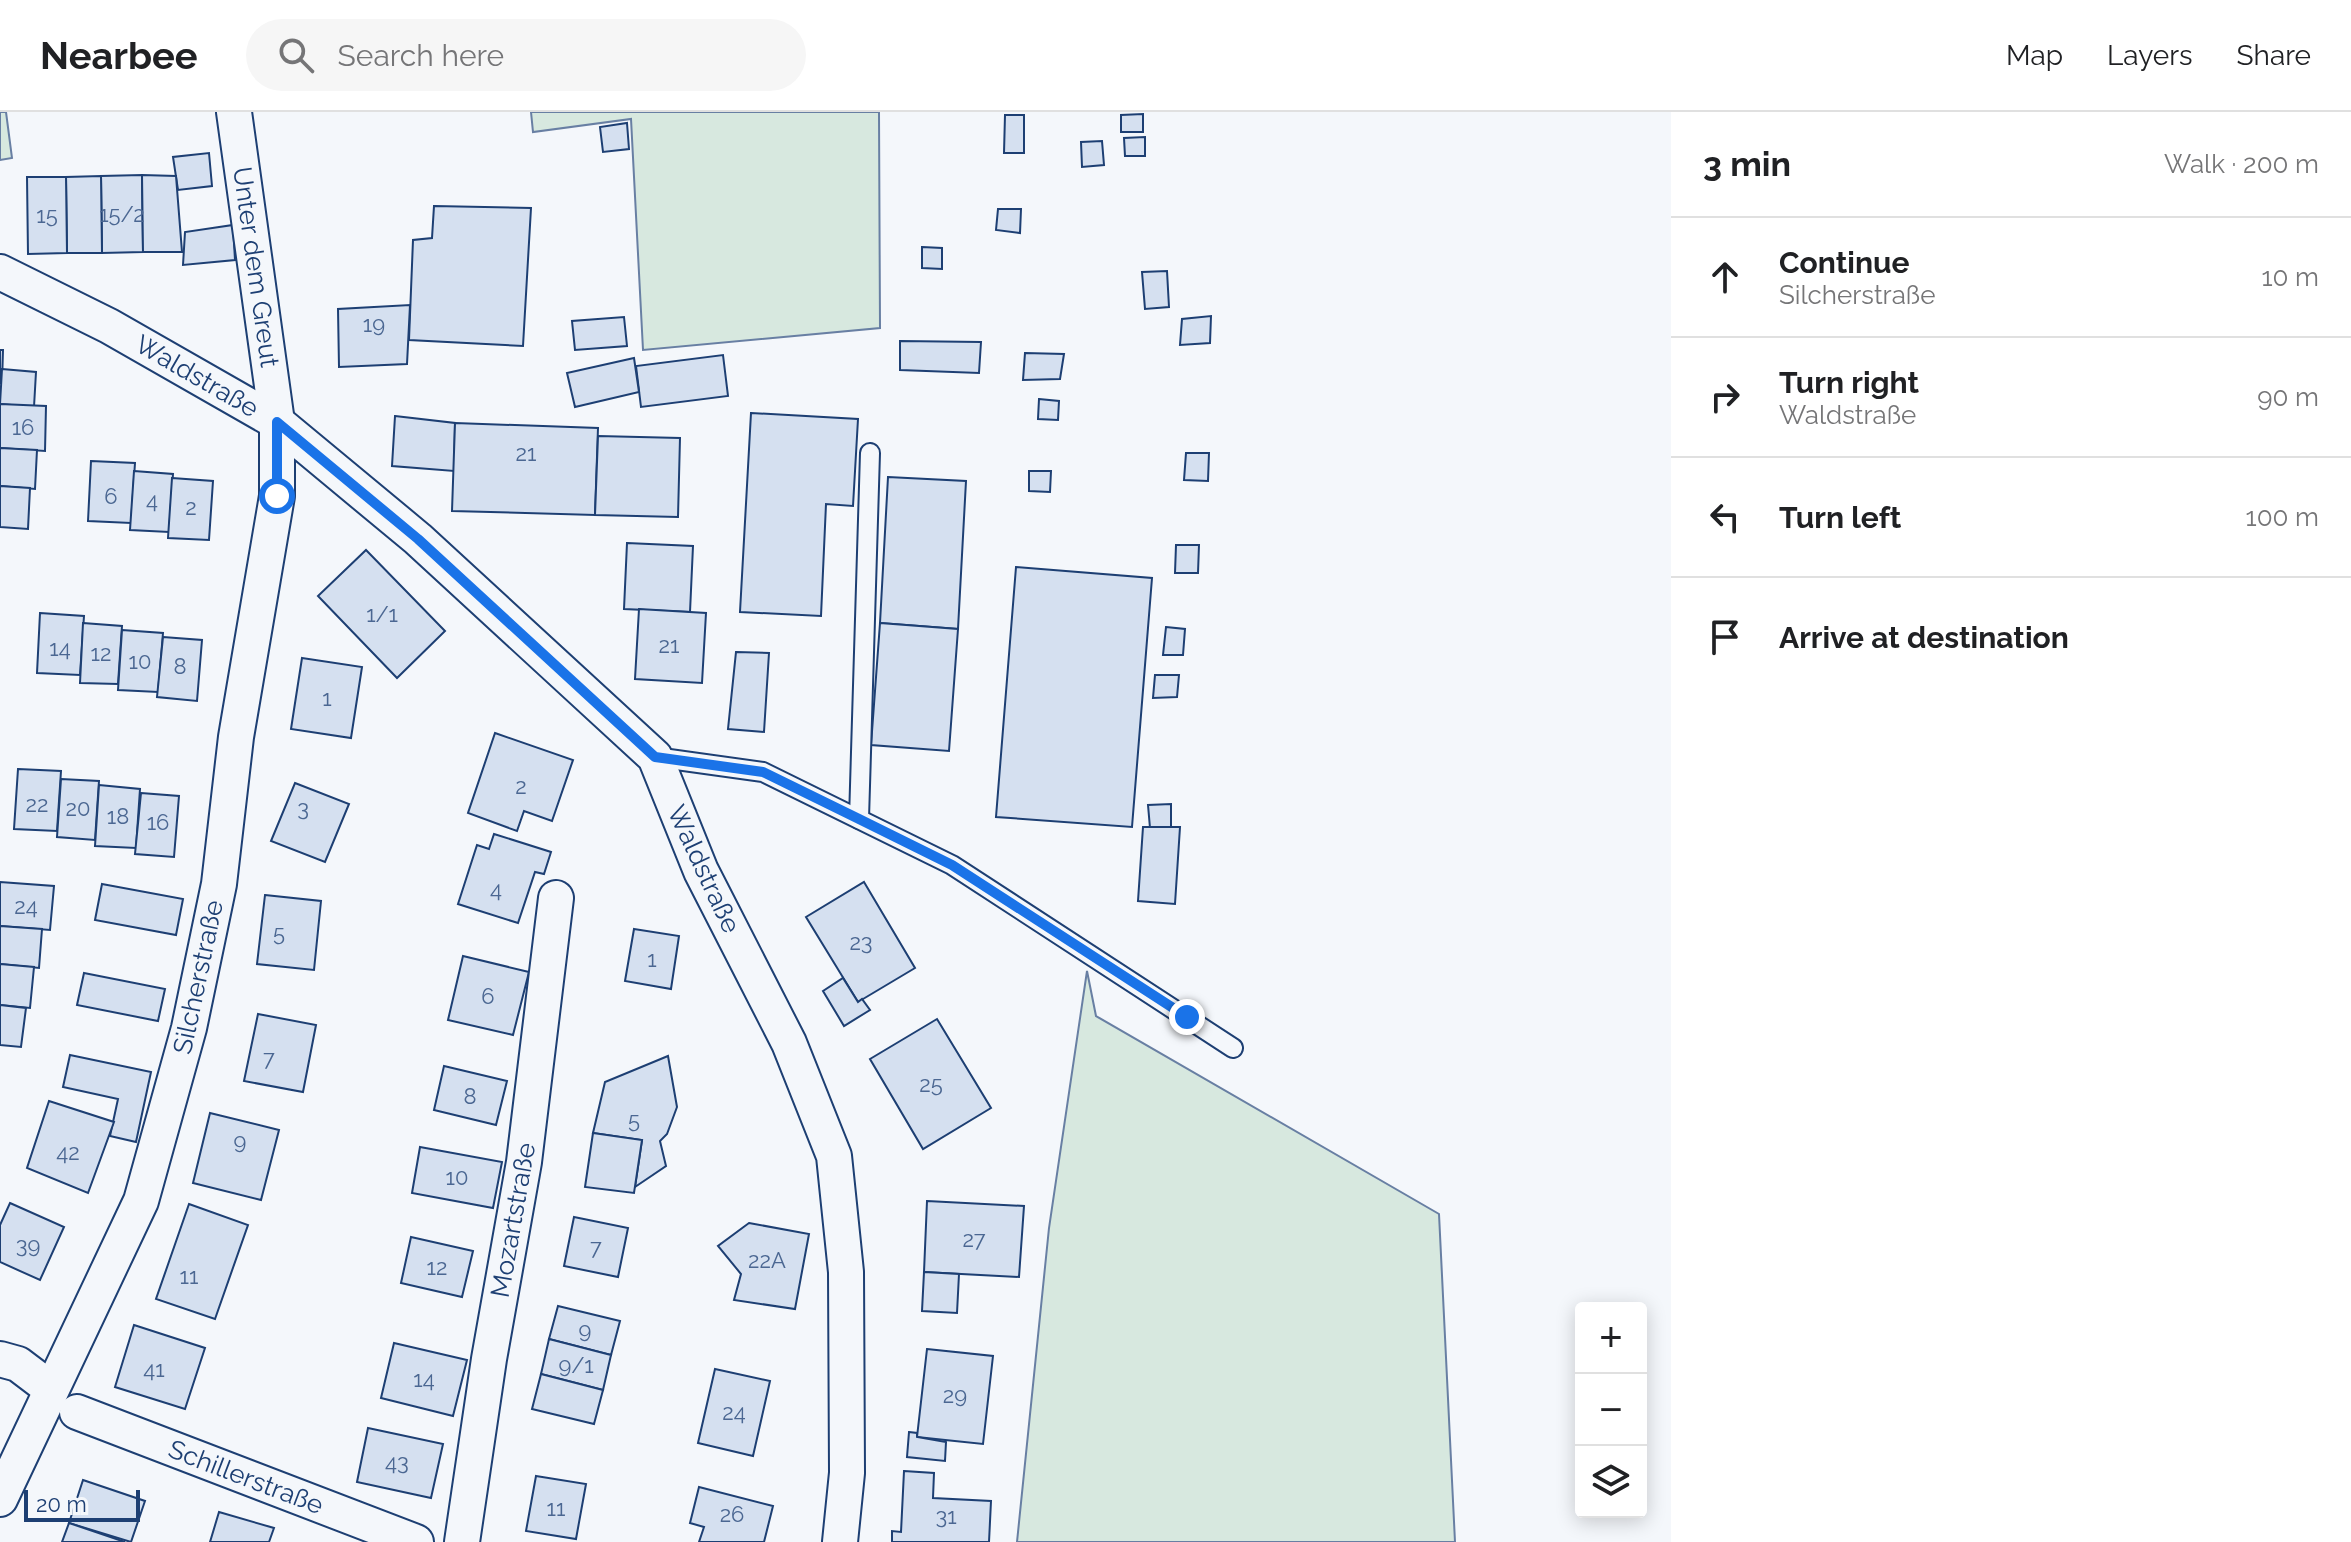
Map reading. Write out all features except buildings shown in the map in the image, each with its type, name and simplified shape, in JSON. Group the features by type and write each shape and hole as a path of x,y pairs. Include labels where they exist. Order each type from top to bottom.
{"street":[{"name":"Unter dem Greut","path":"234,112 277,422"},
{"name":"Waldstraße","path":"0,272 109,326 277,422 418,539 655,757 701,871 789,1043 834,1156 846,1272 847,1473 840,1542"},
{"name":"Silcherstraße","path":"0,1499 141,1201 189,1028 219,884 236,737 277,496 277,422"},
{"name":"Mozartstraße","path":"462,1542 489,1359 524,1162 556,898"},
{"path":"0,1359 18,1364 51,1389"},
{"name":"Schillerstraße","path":"77,1412 416,1542"}],"lane":[{"path":"859,819 870,453"},
{"path":"655,757 763,772 952,865 1233,1048"}],"shaded area":[{"path":"0,112 6,112 12,158 0,160"},
{"path":"531,112 879,112 880,328 643,350 631,119 533,132"},
{"path":"1087,971 1096,1016 1439,1214 1455,1542 1017,1542 1049,1228"}],"route":[{"path":"277,496 277,422 418,539 655,757 763,772 952,865 1187,1017"}]}
